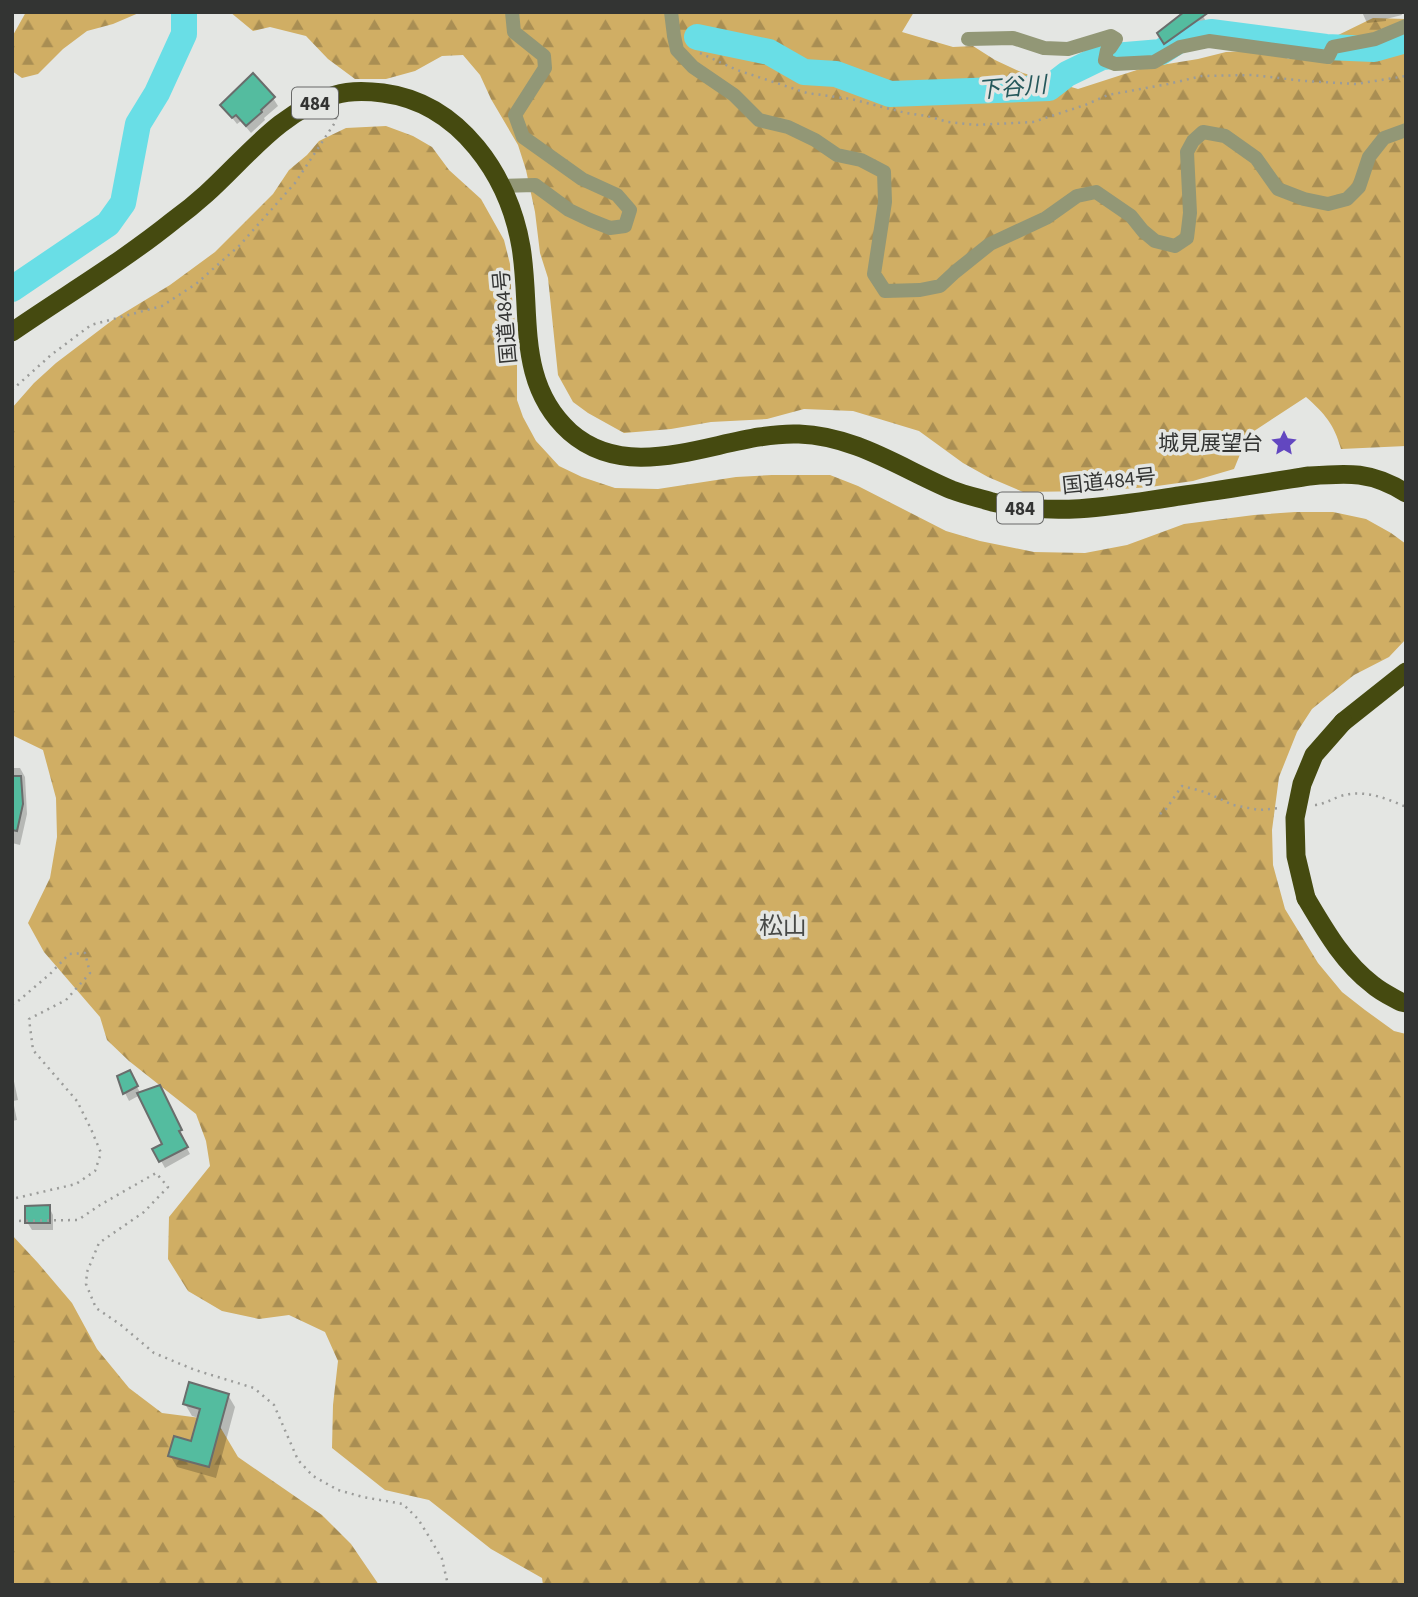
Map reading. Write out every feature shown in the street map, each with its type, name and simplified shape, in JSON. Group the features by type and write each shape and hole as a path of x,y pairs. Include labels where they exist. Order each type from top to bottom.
{"highway":[{"name":"国道484号","path":"12,332 124,259 205,195 259,141 288,118 335,94 360,91 387,94 409,98 458,127 481,152 502,186 515,217 521,248 526,290 527,337 533,373 542,398 559,421 574,436 596,449 621,456 650,458 685,453 743,439 800,434 859,446 955,491 1024,508 1070,510 1112,507 1341,473 1370,476 1391,483 1406,493"},
{"path":"1406,672 1342,722 1314,755 1302,784 1295,818 1296,856 1306,898 1345,959 1374,986 1406,1003"}],"street":[{"path":"502,186 535,185 569,209 610,228 625,226 630,210 618,195 582,179 523,137 515,115 545,68 544,56 514,32 512,12"},
{"path":"671,12 677,50 693,67 734,95 759,120 788,127 837,155 861,160 884,172 885,202 874,274 885,291 920,290 940,286 990,244 1046,218 1077,196 1096,192 1131,216 1155,241 1175,246 1186,238 1190,213 1187,152 1193,141 1203,132 1225,136 1256,158 1278,189 1304,199 1328,204 1348,199 1359,187 1368,157 1384,138 1406,130"},
{"path":"968,39 1013,38 1044,48 1068,49 1111,36 1116,39 1107,50 1105,60 1115,64 1154,62 1180,47 1209,41 1328,57 1334,47 1375,39 1406,26"}],"path":[{"path":"677,50 695,51 737,70 807,93 851,99 948,122 975,124 1033,122 1108,96 1202,76 1252,75 1356,84 1406,76"},
{"path":"12,390 51,355 91,325 162,306 196,284 240,245 295,183 336,121 335,94"},
{"path":"1160,814 1182,786 1259,810 1285,807"},
{"path":"1311,805 1362,794 1382,797 1406,807"},
{"path":"12,1004 50,974 68,954 85,953 90,973 65,1000 29,1019 33,1050 76,1101 101,1153 95,1171 76,1184 12,1199"},
{"path":"12,1221 78,1220 156,1173 168,1187 144,1212 99,1243 87,1272 86,1284 96,1308 154,1353 195,1370 254,1388 274,1405 298,1460 313,1476 338,1490 403,1504 418,1519 442,1559 448,1585"}],"green space":[{"path":"26,12 141,12 87,31 63,49 38,74 22,78 12,71 12,37"},
{"path":"230,12 914,12 902,32 953,47 973,46 1023,73 1078,89 1143,68 1226,52 1267,50 1289,59 1373,18 1406,19 1406,446 1341,449 1328,420 1306,397 1248,435 1234,469 1193,481 1150,487 1023,492 963,463 919,431 853,411 804,409 767,419 711,422 624,433 573,402 558,375 548,278 540,253 526,170 518,145 480,75 463,55 442,56 415,71 386,79 355,79 328,59 306,36 270,27 253,31"},
{"path":"386,126 413,136 432,147 449,170 481,199 504,240 510,264 517,340 517,400 536,441 559,466 582,477 615,488 658,489 736,477 830,475 858,486 946,531 1034,552 1085,553 1127,545 1184,524 1295,512 1333,512 1366,519 1406,544 1406,639 1389,657 1354,675 1312,709 1297,732 1279,777 1272,830 1273,865 1285,909 1318,963 1342,992 1394,1031 1406,1034 1406,1585 543,1585 542,1578 491,1549 429,1500 385,1490 332,1448 338,1361 325,1332 289,1315 259,1319 222,1311 188,1291 168,1259 169,1217 210,1166 206,1141 196,1114 107,1040 100,1017 44,952 28,923 50,878 57,837 56,798 43,750 12,735 12,408 56,363 114,319 170,285 215,252 273,194 289,170 319,141 346,128"},
{"path":"12,1235 72,1303 97,1349 129,1388 162,1413 216,1420 238,1457 322,1515 351,1544 379,1585 12,1585"}],"building":[{"path":"1184,12 1209,12 1164,44 1157,33"},
{"path":"253,73 275,97 246,126 236,115 232,118 220,105"},
{"path":"12,776 21,776 23,804 17,831 12,830"},
{"path":"130,1070 138,1086 123,1094 117,1076"},
{"path":"160,1085 188,1147 159,1162 152,1149 162,1144 137,1093"},
{"path":"50,1205 50,1223 25,1223 25,1206"},
{"path":"189,1382 229,1394 209,1467 168,1456 174,1436 191,1441 200,1409 183,1404"}],"waterway":[{"path":"12,289 108,224 123,203 138,124 157,93 184,34 184,12"},
{"name":"下谷川","path":"697,37 769,52 804,72 836,74 890,94 1049,88 1067,74 1102,57 1161,52 1184,37 1211,32 1326,47 1374,49 1406,40"}],"place":[{"name":"城見展望台","path":"1284,443"}],"district":[{"name":"松山","path":"783,926"}]}
